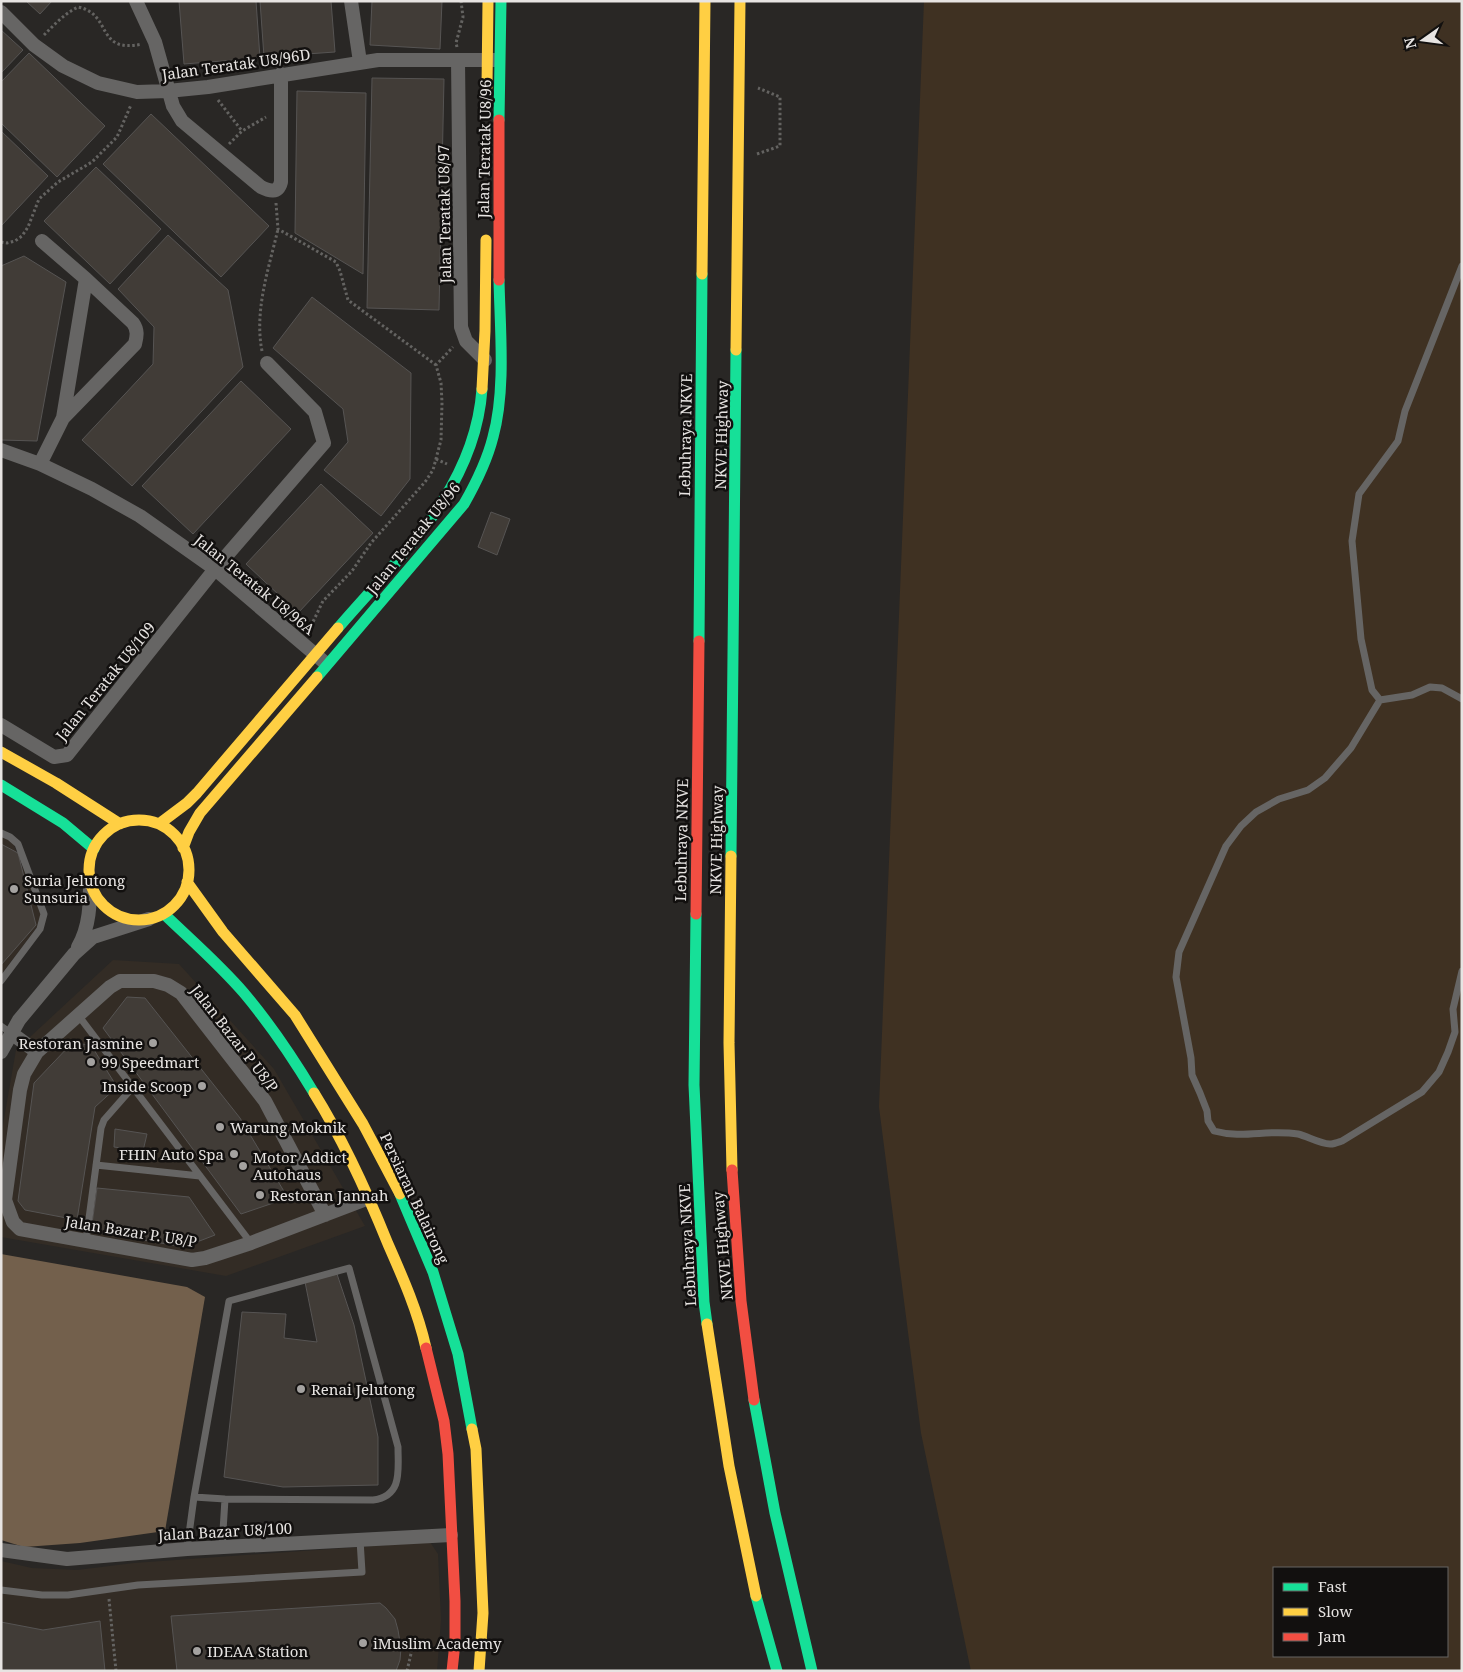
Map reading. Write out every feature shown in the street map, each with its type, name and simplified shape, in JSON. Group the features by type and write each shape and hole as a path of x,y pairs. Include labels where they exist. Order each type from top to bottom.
{"main road":[{"name":"Jalan Teratak U8/96","path":"184,848 189,832 200,813 428,548 464,504 479,477 493,437 500,383 498,159 494,60 488,1"},
{"name":"Jalan Teratak U8/96","path":"487,99 501,1"},
{"name":"Lebuhraya NKVE","path":"705,1 694,1085 704,1302 729,1466 754,1589 777,1671"},
{"name":"NKVE Highway","path":"740,1 729,1034 730,1144 736,1248 747,1353 766,1468 790,1590 812,1671"},
{"name":"Jalan Teratak U8/96","path":"159,824 198,793 429,522 448,495 462,469 476,431 480,407 485,360 486,224"},
{"path":"1,752 56,783 120,824"},
{"path":"1,786 63,823 94,849"},
{"path":"133,821 159,824 169,830 184,848 188,859 188,882 183,895 175,906 164,914 149,919 134,920 119,916 106,907 96,895 90,880 90,864 94,849 109,830 120,824 133,821"},
{"name":"Persiaran Balairong","path":"188,882 222,932 295,1015 334,1076 363,1124 400,1194 433,1272 458,1354 476,1448 483,1613 479,1671"},
{"path":"164,914 221,968 244,993 291,1055 333,1124 394,1254 424,1338 444,1421 448,1454 455,1600 455,1644 452,1671"}],"street":[{"path":"136,1 155,42 173,106 182,122 260,188 270,191 280,187 281,182 281,74"},
{"path":"351,1 360,62"},
{"name":"Jalan Teratak U8/96D","path":"1,12 34,45 63,66 98,83 136,92 208,87 378,60 494,60"},
{"name":"Jalan Teratak U8/97","path":"458,60 461,327 466,341 485,360"},
{"path":"42,241 133,322 137,332 135,344 63,418"},
{"path":"40,464 63,418 86,280"},
{"name":"Jalan Teratak U8/109","path":"1,725 54,758 67,754 215,569 324,443 315,412 267,363"},
{"name":"Jalan Teratak U8/96A","path":"1,450 40,464 92,489 140,516 215,569 328,664"},
{"path":"74,954 86,932 90,915 90,880"},
{"path":"1,1052 6,1030 19,1020 74,954 93,937 149,919"},
{"name":"Jalan Bazar P U8/P","path":"8,1211 5,1200 20,1090 24,1074 37,1052 110,987 120,981 154,981 168,985 181,993 266,1101 325,1214"},
{"path":"6,1030 37,1052"},
{"name":"Jalan Bazar P. U8/P","path":"8,1211 13,1222 20,1229 192,1260 206,1258 251,1243 369,1198"},
{"name":"Jalan Bazar U8/100","path":"1,1550 67,1559 187,1549 451,1535"}],"lane":[{"path":"1380,700 1372,690 1361,639 1352,541 1358,494 1398,441 1405,411 1462,266"},
{"path":"1462,699 1442,688 1430,687 1412,695 1380,700 1351,748 1325,778 1308,790 1279,800 1256,812 1241,826 1226,846 1179,952 1176,977 1191,1058 1192,1075 1207,1111 1208,1121 1214,1131 1228,1135 1244,1136 1274,1132 1299,1134 1330,1145 1342,1141 1422,1092 1438,1072 1455,1032 1453,1009 1462,971"},
{"path":"1,833 10,837 18,844 44,914 40,929 1,981"},
{"path":"78,1015 251,1243"},
{"path":"86,1241 101,1128 104,1120 133,1087"},
{"path":"96,1165 200,1176"},
{"path":"187,1549 194,1497 229,1301 349,1268 398,1447 398,1475 397,1483 393,1490 381,1499 373,1500 194,1497"},
{"path":"222,1547 225,1499"},
{"path":"1,1590 68,1595 138,1585 362,1572 360,1540"}],"path":[{"path":"458,60 456,43 463,17 461,1"},
{"path":"34,45 70,10 78,7 91,12 98,18 109,38 119,45 130,47 155,42"},
{"path":"738,161 780,146 780,97 739,81"},
{"path":"208,87 242,131"},
{"path":"1,242 15,241 22,236 28,227 39,199 58,182 92,162 117,137 136,92"},
{"path":"219,153 242,131 281,109"},
{"path":"267,363 263,355 259,336 259,317 278,229 276,190"},
{"path":"278,229 336,262 348,300 436,365 442,383 441,440 433,470 425,482 371,543 352,571 323,601 310,626"},
{"path":"436,365 456,343 461,327"},
{"path":"108,1590 116,1671"},
{"path":"407,1671 412,1646"}],"shaded area":[{"path":"924,1 1462,1 1462,1671 971,1671 921,1433 879,1107"},
{"name":"Suria Jelutong Sunsuria","path":"1,829 9,833 41,914 37,927 1,975"},
{"path":"113,960 179,964 274,1069 365,1226 226,1276 1,1237 1,1136 16,1050"},
{"path":"1,1254 187,1287 205,1297 165,1531 80,1543 24,1547 1,1540"},
{"path":"430,1542 438,1554 441,1620 437,1671 1,1671 1,1561 32,1568 77,1570 134,1563"}],"building":[{"path":"26,1 52,1 40,14"},
{"path":"179,1 256,1 260,58 184,64"},
{"path":"260,1 331,1 335,52 264,57"},
{"path":"372,1 442,1 440,49 370,45"},
{"path":"1,30 23,50 1,73"},
{"path":"29,53 105,126 57,177 1,123 1,82"},
{"path":"372,78 444,79 439,310 367,308"},
{"path":"297,91 366,93 363,274 295,233"},
{"path":"151,114 269,226 221,277 103,164"},
{"path":"1,131 48,176 1,226"},
{"path":"96,167 161,229 110,284 44,221"},
{"path":"168,235 228,290 243,367 132,486 82,440 153,364 154,327 118,289"},
{"path":"24,256 66,282 37,441 1,440 1,266"},
{"path":"312,297 411,373 410,479 381,516 324,470 348,442 343,409 273,348"},
{"path":"241,381 291,429 193,534 142,486"},
{"path":"321,484 373,533 298,613 246,564"},
{"path":"491,512 510,519 497,555 478,547"},
{"name":"Suria Jelutong Sunsuria","path":"1,844 18,853 36,925 1,965"},
{"path":"127,997 145,998 240,1118 288,1198 241,1214 103,1028"},
{"path":"72,1043 91,1045 117,1087 95,1107 77,1220 25,1210 18,1201 34,1083"},
{"path":"115,1129 147,1134 143,1151 114,1147"},
{"path":"97,1188 189,1197 215,1235 184,1247 91,1231"},
{"name":"Renai Jelutong","path":"337,1274 354,1325 378,1437 378,1485 283,1487 224,1477 242,1312 286,1314 284,1338 317,1342 305,1282"},
{"path":"380,1603 395,1619 398,1630 401,1648 400,1660 396,1671 177,1671 171,1616"},
{"path":"100,1621 105,1671 1,1671 1,1622 43,1630"}],"traffic: fast":[{"path":"499,120 501,1"},
{"path":"699,641 702,274"},
{"path":"317,677 464,504 481,472 493,437 500,400 499,280"},
{"path":"731,856 736,350"},
{"path":"338,628 409,547 431,519 450,490 465,458 476,425 482,389"},
{"path":"1,785 63,823 94,849"},
{"path":"164,914 215,962 244,993 281,1042 314,1093"},
{"path":"696,914 694,1085 704,1302 707,1324"},
{"path":"400,1194 433,1272 458,1354 472,1429"},
{"path":"754,1400 775,1513 812,1671"},
{"path":"756,1596 777,1671"}],"traffic: slow":[{"path":"487,87 488,1"},
{"path":"702,274 705,1"},
{"path":"736,350 740,1"},
{"path":"482,389 486,240"},
{"path":"159,824 197,793 338,628"},
{"path":"183,848 189,832 200,813 317,677"},
{"path":"1,752 56,783 120,824"},
{"path":"139,820 158,824 174,835 185,851 189,870 185,889 174,905 158,916 139,920 120,916 104,905 93,889 89,870 93,851 104,835 120,824 139,820"},
{"path":"731,856 729,1043 732,1170"},
{"path":"187,882 223,932 295,1015 363,1124 400,1194"},
{"path":"314,1093 345,1148 372,1205 410,1295 426,1348"},
{"path":"707,1324 729,1466 756,1596"},
{"path":"472,1429 476,1449 483,1613 479,1671"}],"traffic: jam":[{"path":"499,120 499,280"},
{"path":"696,914 699,641"},
{"path":"732,1170 741,1301 754,1400"},
{"path":"426,1348 444,1421 448,1454 455,1601 455,1643 452,1671"}],"place":[{"name":"Suria Jelutong Sunsuria","path":"14,889"},
{"name":"Restoran Jasmine","path":"153,1043"},
{"name":"99 Speedmart","path":"91,1062"},
{"name":"Inside Scoop","path":"202,1086"},
{"name":"Warung Moknik","path":"220,1127"},
{"name":"FHIN Auto Spa","path":"234,1154"},
{"name":"Motor Addict Autohaus","path":"243,1166"},
{"name":"Restoran Jannah","path":"260,1195"},
{"name":"Renai Jelutong","path":"301,1389"},
{"name":"iMuslim Academy","path":"363,1643"},
{"name":"IDEAA Station","path":"197,1651"}]}
